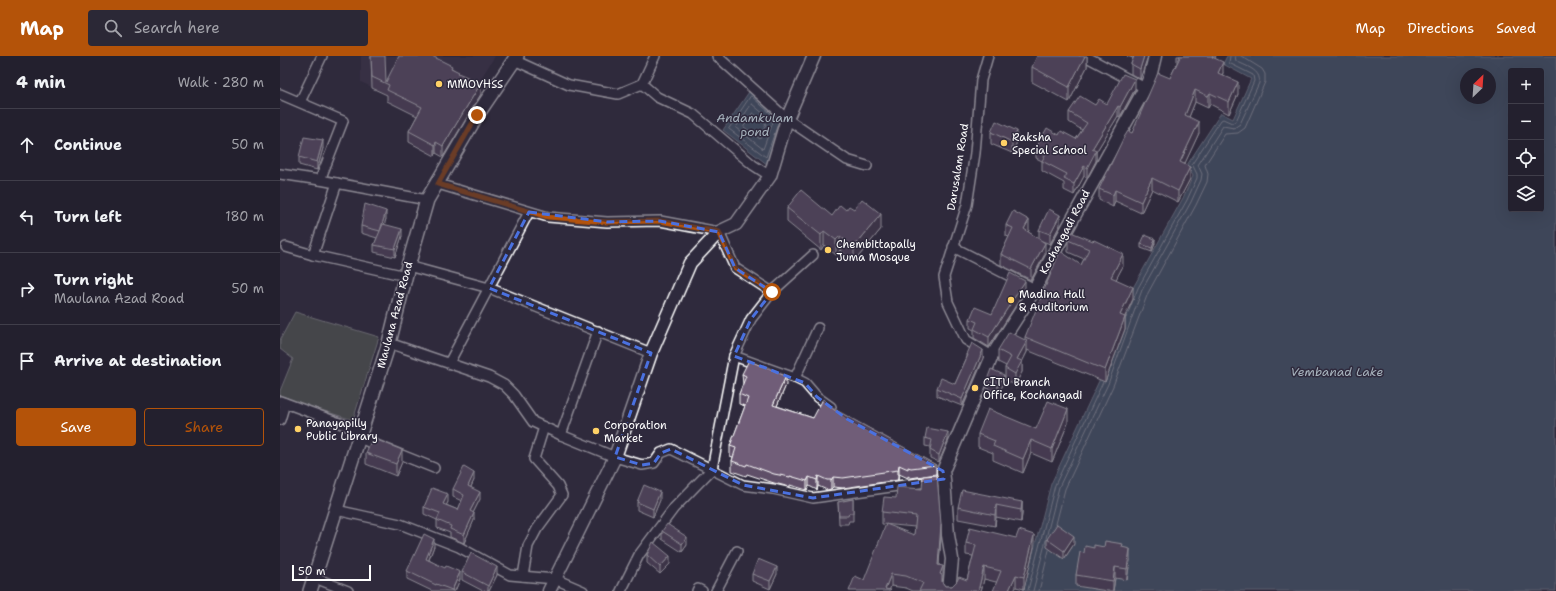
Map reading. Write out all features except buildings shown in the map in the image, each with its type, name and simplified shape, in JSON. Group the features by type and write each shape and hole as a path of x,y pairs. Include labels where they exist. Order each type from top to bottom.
{"main road":[{"name":"Maulana Azad Road","path":"310,591 389,343 427,200 438,184 477,115 516,58"}],"street":[{"path":"300,102 322,56"},
{"path":"516,58 569,85 618,94 642,84 655,56"},
{"path":"717,56 787,119 847,160 867,166"},
{"path":"549,591 615,457 651,353 690,263 719,232 736,224 770,176 787,119 814,56"},
{"name":"Darusalam Road","path":"988,56 981,80 975,153 967,205 944,277 948,302 966,340 992,356"},
{"path":"1085,56 1145,88"},
{"name":"Kochangadi Road","path":"949,591 952,560 941,472 992,356 1035,288 1145,88 1150,77 1155,56"},
{"path":"642,84 658,97 694,114 753,165 770,176"},
{"path":"280,94 343,121 320,180"},
{"path":"280,174 427,200"},
{"path":"313,255 337,183"},
{"path":"438,184 548,217 607,222 660,221 719,232"},
{"path":"449,363 529,212"},
{"path":"719,232 735,268 772,292"},
{"path":"286,247 313,255 407,271 489,288 651,353"},
{"path":"954,247 1035,288"},
{"path":"621,591 639,555 674,508 712,469 734,356 751,319 772,292 813,255"},
{"path":"795,378 818,328"},
{"path":"561,435 598,331"},
{"path":"389,343 489,376 504,385 514,395 533,422 615,457 642,465 654,462 661,453 671,450 743,484 813,498 941,472"},
{"path":"734,356 805,383 817,397 841,414"},
{"path":"280,420 282,402 360,434 434,468"},
{"path":"523,576 528,546 540,524 562,495 558,486 534,459 544,427"},
{"path":"336,510 400,524 459,546 510,575 555,580 583,591"},
{"path":"716,591 737,551"},
{"path":"314,578 348,591"},
{"path":"697,591 698,589 702,591"}],"highlighted area":[{"path":"529,212 607,222 660,221 719,232 735,268 772,292 751,319 734,356 805,383 817,397 847,419 943,471 944,479 813,498 743,485 671,449 661,453 654,463 642,465 615,457 651,353 489,288"}],"shaded area":[{"name":"MMOVHSS","path":"361,56 495,56 462,108 382,87 376,89 361,82"}],"green space":[{"path":"295,312 379,337 353,420 280,397 280,391 293,359 280,349 280,340"}],"water":[{"name":"Vembanad Lake","path":"1227,56 1556,56 1556,591 1023,591 1051,484 1099,381 1134,286 1183,198 1193,176 1187,165 1221,113 1233,119 1251,79 1223,64"},
{"name":"Andamkulam pond","path":"751,89 784,119 768,165 723,130"}],"place":[{"name":"MMOVHSS","path":"439,84"},
{"name":"Raksha Special School","path":"1004,143"},
{"name":"Chembittapally Juma Mosque","path":"828,250"},
{"name":"Madina Hall & Auditorium","path":"1011,300"},
{"name":"CITU Branch Office, Kochangadi","path":"975,388"},
{"name":"Panayapilly Public Library","path":"298,429"},
{"name":"Corporation Market","path":"596,431"}],"route":[{"path":"477,115 438,184 548,217 607,222 660,221 719,232 735,268 772,292"}]}
